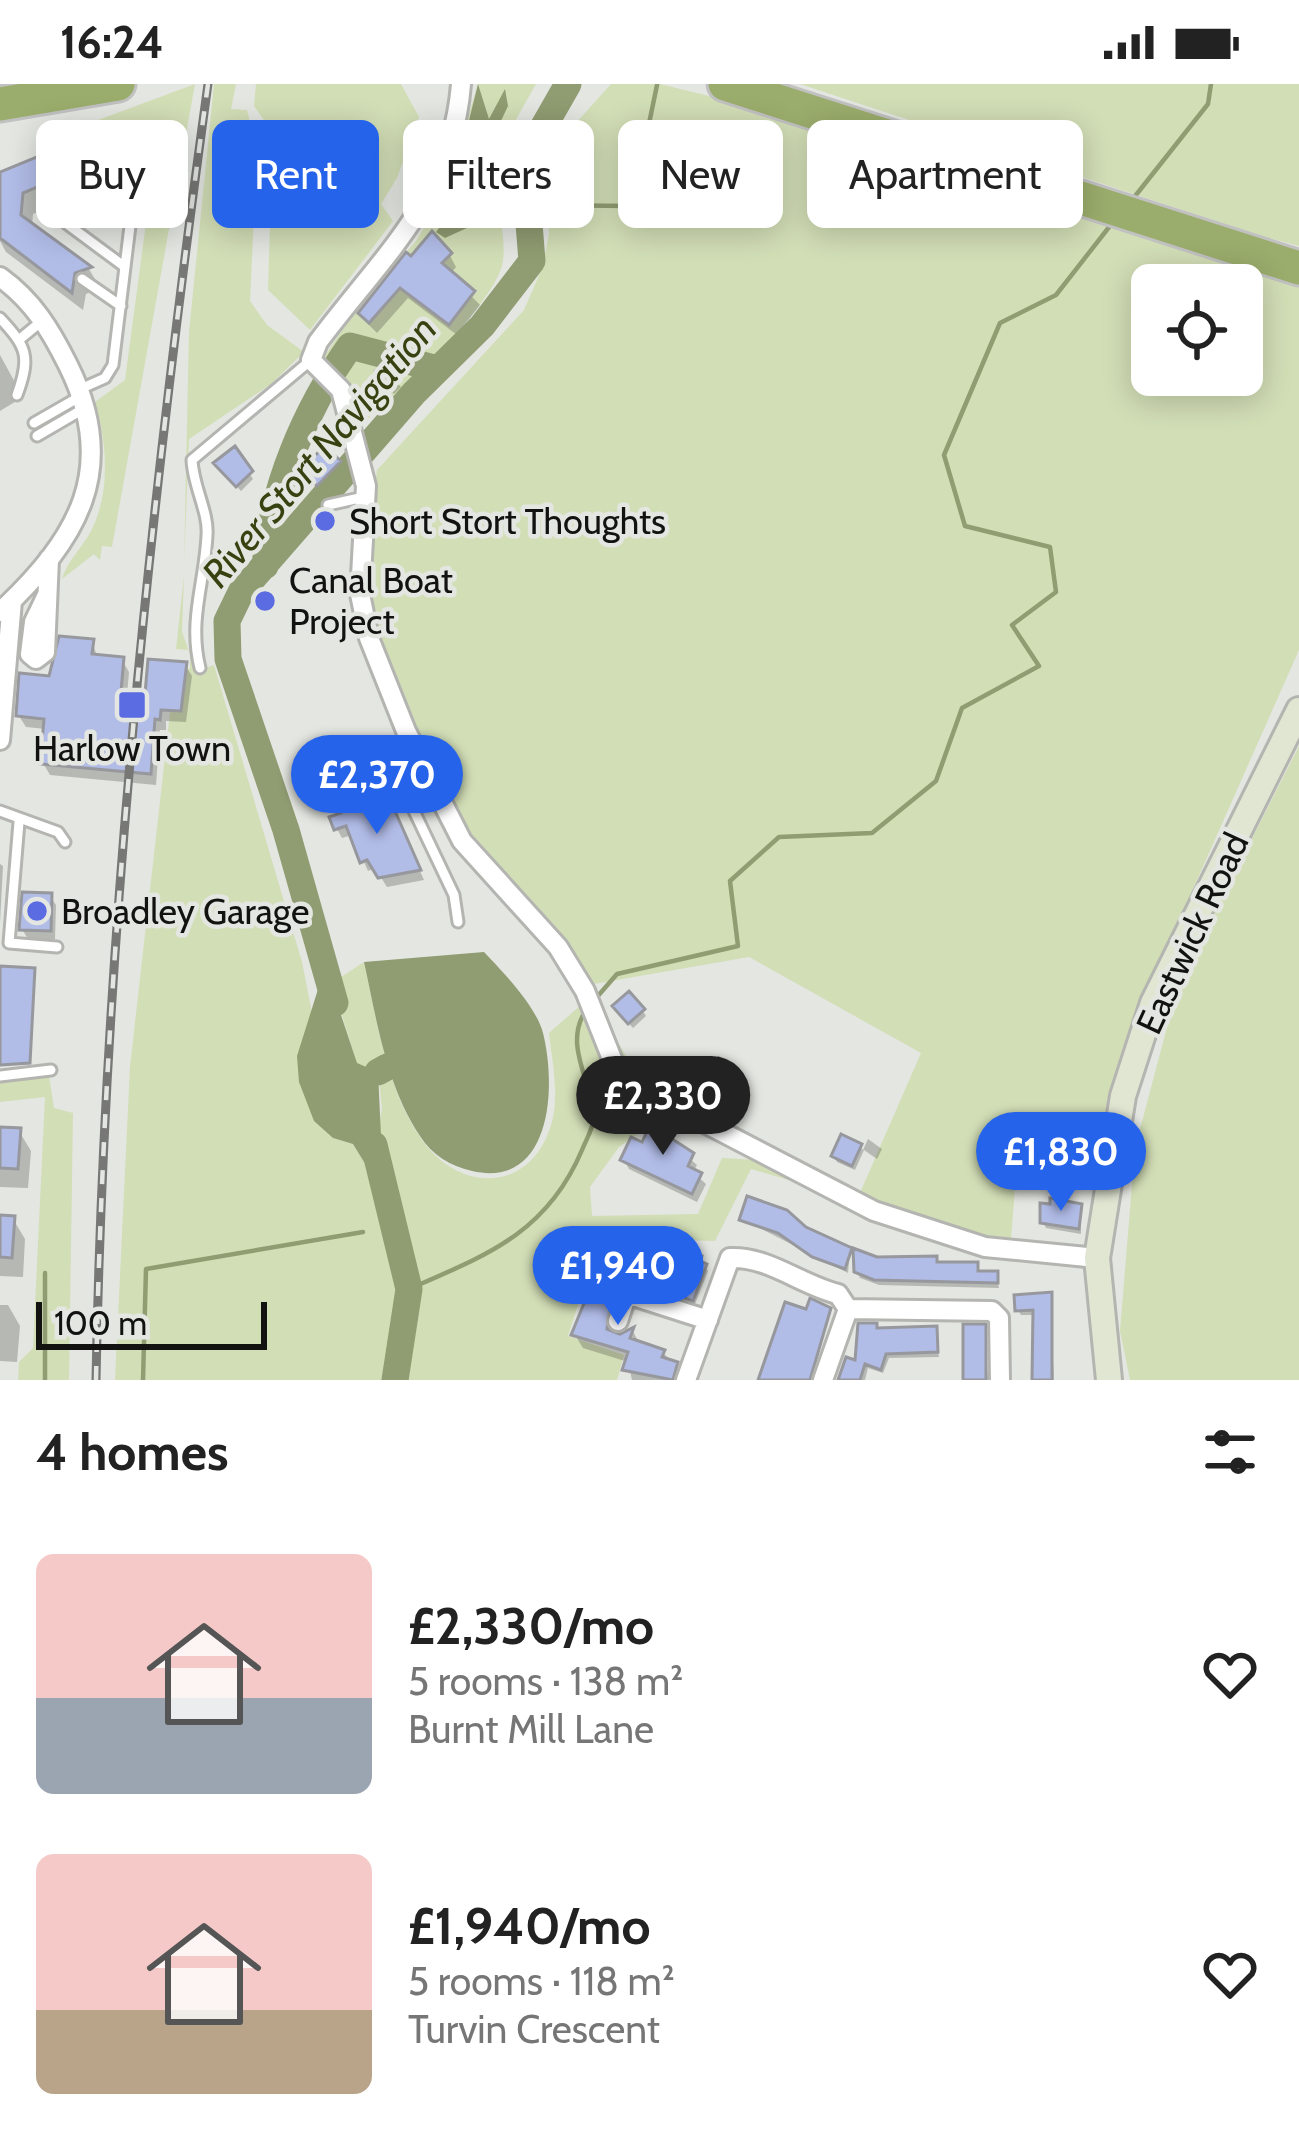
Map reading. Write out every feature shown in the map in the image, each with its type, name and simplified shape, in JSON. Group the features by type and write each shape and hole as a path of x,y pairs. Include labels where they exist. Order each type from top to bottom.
{"highway":[{"path":"0,104 52,99 118,84"},
{"path":"725,84 1299,268"},
{"path":"0,120 52,99"}],"street":[{"path":"460,84 447,156 427,203 318,342 313,364 345,395 365,491 360,594 369,638 430,783 462,841 558,946 585,991 620,1079 874,1211 985,1247 1096,1258"},
{"path":"0,277 31,302 43,320 82,398 92,437 86,501 49,558 6,607 0,740"},
{"path":"47,595 49,558"},
{"name":"Eastwick Road","path":"1109,1380 1096,1258 1123,1096 1153,1003 1299,710"},
{"path":"686,1380 730,1258 751,1257 813,1288 838,1294 848,1310"},
{"path":"618,1321 627,1294 708,1320"},
{"path":"823,1380 848,1310"},
{"path":"848,1310 992,1311 999,1318 1000,1380"}],"lane":[{"path":"72,228 125,267"},
{"path":"38,436 109,374 130,228"},
{"path":"82,279 121,306"},
{"path":"0,318 20,339 29,361 17,395"},
{"path":"20,339 43,320"},
{"path":"200,668 195,601 208,533 193,488 192,460 313,364"},
{"path":"34,423 82,398"},
{"path":"328,505 365,491"},
{"path":"333,796 382,776 388,790 406,794 430,783"},
{"path":"406,794 454,895 458,922"},
{"path":"0,811 19,822 58,832 65,842"},
{"path":"19,822 9,943 57,947"},
{"path":"0,1076 51,1070"},
{"path":"1057,1164 1108,1179"}],"shaded area":[{"path":"195,84 188,123 98,120"},
{"path":"214,84 236,84 231,109 247,110 250,120 212,120 212,228 253,228 250,301 267,325 304,352 271,384 189,439 184,564 189,332"},
{"path":"256,84 401,84 419,117 403,120 403,161 381,204 393,221 310,330 268,290 270,228 379,228 379,120 264,120 254,106"},
{"path":"478,84 536,84 516,120 467,120"},
{"path":"478,84 489,119 505,89 508,106 501,120 469,120"},
{"path":"611,84 660,84 807,122 807,228 1083,228 1083,213 1238,264 1131,264 1131,396 1263,396 1263,272 1299,284 1299,650 1135,1020 1096,1149 1063,1141 1053,1169 1017,1163 1010,1251 856,1202 921,1053 749,957 588,985 487,869 402,712 369,612 367,550 377,470 524,310 543,266 548,228 594,228 594,120 579,120"},
{"path":"800,84 1299,84 1299,246 1083,177 1083,120 909,120"},
{"path":"145,228 169,228 112,547 102,546 100,560 94,554 62,579 91,531 102,500 104,450 95,402 125,380"},
{"path":"424,228 501,228 503,261 483,301 464,325 358,427 349,388 322,360 353,313"},
{"path":"439,228 467,228 445,238 436,232"},
{"path":"184,575 182,632 188,650 176,649"},
{"path":"190,654 196,671 214,665 302,962 313,1018 304,1036 333,1138 353,1144 372,1175 382,1108 378,1072 357,1064 332,983 364,962 384,1053 408,1117 435,1155 453,1169 492,1178 510,1174 541,1148 555,1103 549,1033 590,997 635,1075 642,1110 642,1131 619,1147 590,1187 592,1216 698,1214 722,1158 758,1160 803,1171 799,1183 751,1169 715,1241 642,1239 633,1263 595,1251 568,1336 624,1355 617,1380 115,1380 130,1067 175,668 190,669"},
{"path":"1299,746 1299,1380 1130,1380 1120,1331 1135,1148 1179,982"},
{"path":"484,952 534,1012 543,1033 549,1081 548,1106 533,1150 518,1165 498,1173 449,1163 420,1136 391,1074 364,962"},
{"path":"325,967 357,1063 378,1072 383,1178 372,1175 353,1144 333,1138 314,1121 299,1082 297,1056"},
{"path":"49,1076 54,1108 73,1113 69,1380 18,1380 19,1362 33,1348 45,1097 0,1102 0,1083"}],"building":[{"path":"36,157 36,187 23,193 21,215 92,267 75,273 72,293 0,238 0,172"},
{"path":"432,231 452,253 442,263 475,291 449,325 400,288 369,323 358,313 406,252 411,256"},
{"path":"235,446 253,471 236,487 213,463"},
{"path":"324,446 341,461 317,486 301,471"},
{"path":"59,636 94,639 92,654 124,657 121,692 145,694 148,659 187,662 181,711 161,710 160,720 155,719 151,774 40,764 44,719 16,716 19,673 49,676"},
{"path":"374,795 378,806 391,802 421,870 378,878 367,860 360,863 346,826 334,830 329,817 341,813 340,807"},
{"name":"Broadley Garage","path":"22,892 52,893 51,931 19,930"},
{"path":"0,966 35,968 30,1063 0,1065"},
{"path":"629,991 645,1009 628,1024 612,1006"},
{"path":"719,1058 731,1064 707,1109 691,1100"},
{"path":"653,1118 670,1127 666,1135 694,1153 688,1166 702,1173 692,1194 620,1160 631,1137 642,1142"},
{"path":"0,1127 21,1128 18,1169 0,1168"},
{"path":"841,1134 862,1144 852,1166 831,1156"},
{"path":"1068,1140 1093,1144 1090,1164 1065,1155"},
{"path":"747,1196 787,1210 806,1227 852,1248 845,1269 812,1257 778,1233 739,1220"},
{"path":"1050,1198 1082,1204 1079,1229 1040,1223 1040,1203 1050,1204"},
{"path":"0,1215 15,1216 12,1258 0,1257"},
{"path":"644,1244 686,1257 688,1251 702,1256 700,1261 707,1264 693,1301 673,1294 681,1271 639,1257"},
{"path":"853,1248 877,1257 937,1256 937,1262 978,1262 978,1271 998,1271 998,1283 874,1280 854,1272"},
{"path":"603,1257 619,1262 607,1329 620,1334 634,1327 630,1338 665,1350 662,1357 678,1362 673,1380 622,1370 628,1352 571,1335"},
{"path":"1052,1292 1052,1380 1032,1380 1033,1310 1015,1311 1014,1295"},
{"path":"810,1298 831,1308 810,1380 758,1380 785,1302 806,1309"},
{"path":"858,1323 877,1323 877,1328 937,1326 938,1352 886,1354 881,1370 865,1364 860,1380 838,1380 846,1357 855,1360"},
{"path":"963,1324 986,1324 986,1380 963,1380"}],"waterway":[{"name":"River Stort Navigation","path":"335,1003 286,830 228,659 227,621 241,592 414,393 482,326 532,261 524,161 568,84"},
{"path":"1132,200 1208,104 1211,84"},
{"path":"594,206 632,206 657,85"},
{"path":"597,997 617,974 738,946 730,881 779,837 872,833 936,781 962,708 1039,666 1012,625 1056,592 1050,547 965,526 944,455 1000,323 1056,295 1113,222"},
{"path":"265,566 275,507 293,450 350,346 438,369"},
{"path":"409,1289 512,1238 551,1202 568,1178 594,1120 577,1036 586,1010"},
{"path":"378,1072 387,1067"},
{"name":"River Stort Navigation","path":"374,1145 409,1289 395,1380"},
{"path":"143,1380 146,1269 363,1232"},
{"path":"45,1273 45,1380"}],"railway":[{"path":"96,1380 119,892 149,568 208,84"}],"place":[{"name":"Short Stort Thoughts","path":"325,521"},
{"name":"Canal Boat Project","path":"265,601"},
{"name":"Harlow Town","path":"132,705"},
{"name":"Broadley Garage","path":"37,911"}]}
